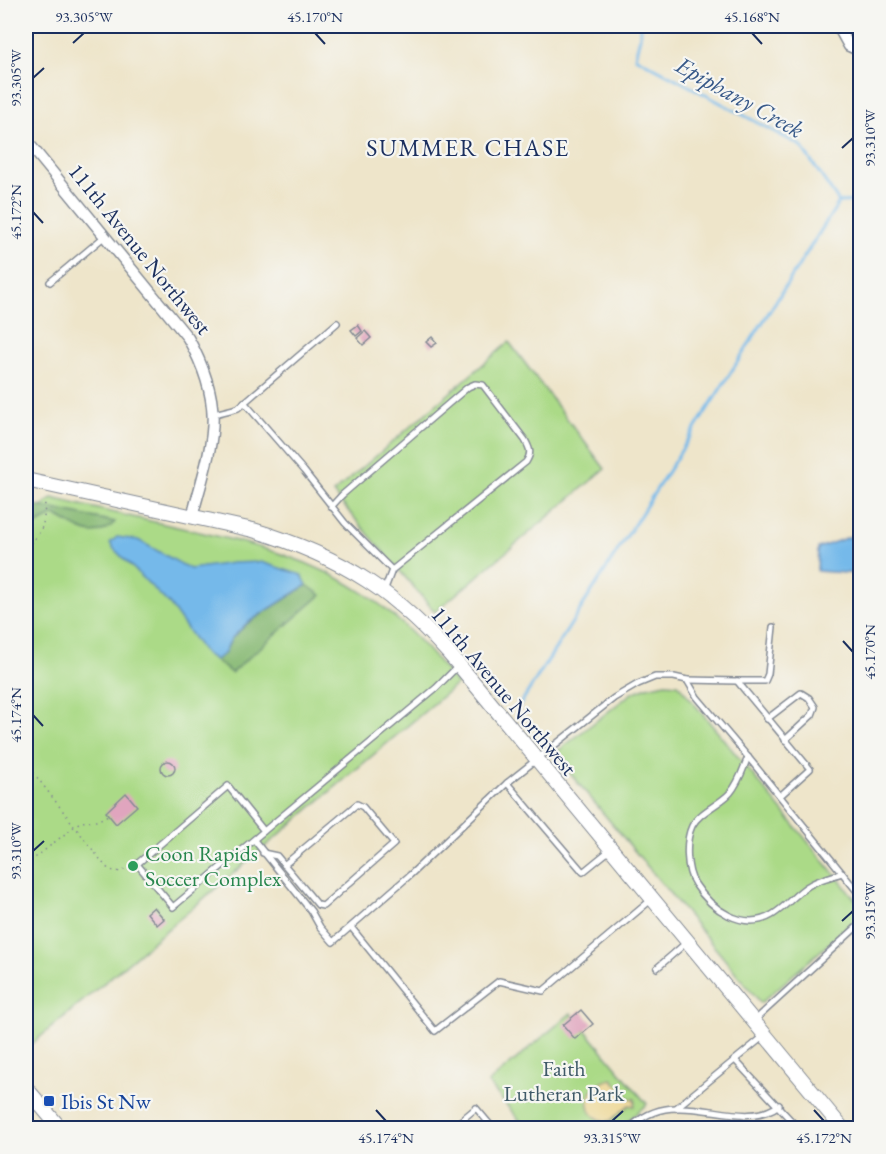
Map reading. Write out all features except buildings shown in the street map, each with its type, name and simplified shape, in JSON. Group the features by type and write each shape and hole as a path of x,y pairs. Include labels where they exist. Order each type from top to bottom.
{"street":[{"path":"838,26 849,46 858,48"},
{"name":"111th Avenue Northwest","path":"26,143 188,338 200,360 208,380 214,414 209,456 192,517 253,530 293,543 341,564 384,591 435,638 842,1128"},
{"path":"26,480 192,517"},
{"path":"28,1095 60,1128"}],"lane":[{"path":"50,282 105,236"},
{"path":"214,414 238,408 336,323"},
{"path":"331,507 468,387 475,384 483,385 525,440 530,450 530,456 526,462 392,570 384,591"},
{"path":"244,402 304,471 345,523 392,570"},
{"path":"254,840 333,942 410,875 507,783 614,698 655,677 674,676 687,680 765,681 768,674 773,627"},
{"path":"264,831 228,786 137,864 173,907 254,840 436,687 459,665"},
{"path":"687,680 697,697 861,895"},
{"path":"736,681 810,769 780,796"},
{"path":"767,719 801,693 809,698 815,707 812,715 785,740"},
{"path":"748,756 729,794 696,820 690,831 689,873 707,901 724,915 759,920 772,915 809,885 842,873"},
{"path":"507,783 583,872 610,849"},
{"path":"263,853 277,856 284,865 318,905 323,906 394,844 363,807 357,804 284,865"},
{"path":"351,927 435,1031 499,981 543,991 652,899"},
{"path":"754,1022 861,924"},
{"path":"657,968 687,942"},
{"path":"676,1108 765,1035"},
{"path":"735,1060 798,1128"},
{"path":"630,1128 647,1116 666,1108 756,1115 769,1113 779,1105"},
{"path":"452,1128 476,1108 494,1128"}],"path":[{"path":"26,548 43,528 45,501"},
{"path":"26,764 106,867 113,872 119,872 137,864"},
{"path":"26,865 80,822 97,821 108,815"}],"green space":[{"path":"509,342 605,469 435,612 333,493"},
{"name":"Coon Rapids Soccer Complex","path":"52,498 235,540 304,562 326,572 370,597 394,616 457,684 26,1049 26,521"},
{"path":"26,505 115,522 107,529 92,533 77,528 55,515 26,532"},
{"path":"307,585 321,595 231,673 215,660 224,654 231,639 248,623"},
{"path":"665,683 678,684 860,905 857,919 761,1003 554,754 632,693"},
{"name":"Faith Lutheran Park","path":"571,1013 647,1104 620,1128 526,1128 488,1083"}],"sand":[{"path":"612,1079 629,1098 635,1099 634,1106 629,1105 610,1121 601,1120 590,1110 588,1103 590,1095 594,1088"}],"water":[{"path":"860,533 860,574 817,571 818,548"},
{"path":"117,537 138,540 190,569 232,563 261,562 302,575 307,585 247,623 231,639 224,654 215,660 204,653 170,605 114,549 110,543"}],"waterway":[{"name":"Epiphany Creek","path":"640,26 635,57 801,146 839,202"},
{"path":"839,202 860,201"},
{"path":"519,706 839,202"}],"place":[{"name":"Coon Rapids Soccer Complex","path":"133,866"},
{"name":"Ibis St Nw","path":"49,1101"}],"district":[{"name":"SUMMER CHASE","path":"468,147"}]}
